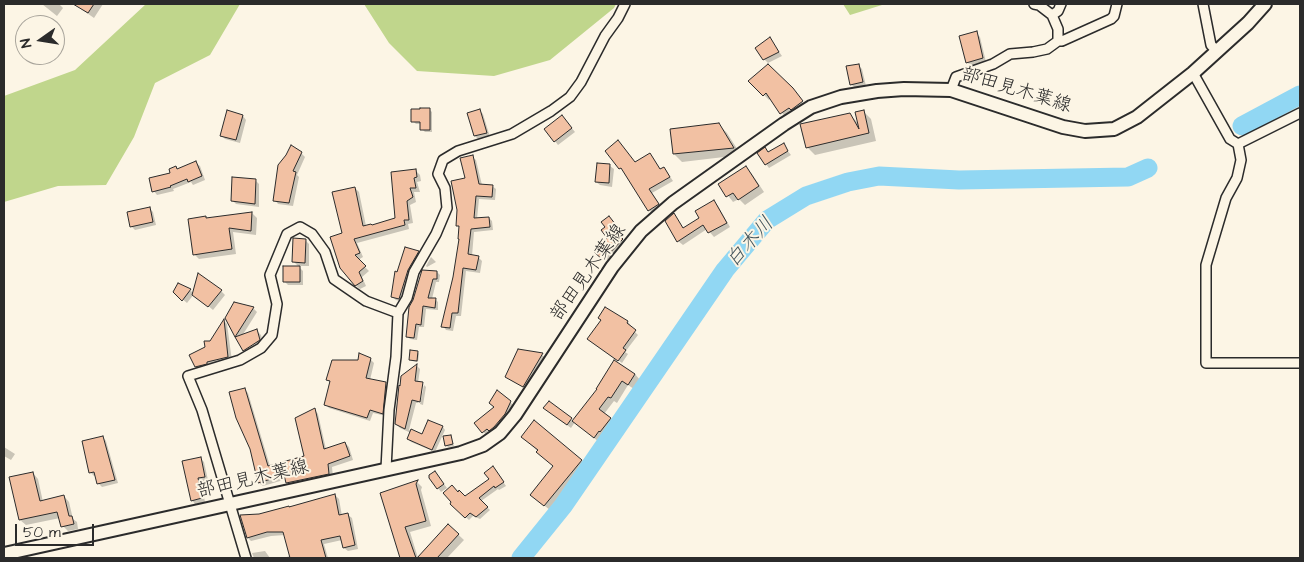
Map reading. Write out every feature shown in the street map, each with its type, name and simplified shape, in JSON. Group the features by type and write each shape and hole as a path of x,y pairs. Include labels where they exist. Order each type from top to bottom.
{"main road":[{"name":"部田見木葉線","path":"4,554 462,453 483,445 500,433 515,415 612,267 641,231 673,203 811,107 842,97 904,89 951,90 1062,128 1084,131 1114,129 1137,117 1193,73 1265,4"}],"street":[{"path":"386,469 389,410 396,358 398,313 407,298 414,272 436,234 447,208 445,188 438,174 443,160 458,150 512,134 551,111 570,97 581,82 605,36 625,4"},
{"path":"1034,4 1039,5 1052,15 1058,29 1058,41"},
{"path":"1052,15 1058,11 1061,4"},
{"path":"951,90 956,77 993,64 1010,54 1048,49 1058,41 1062,41 1111,19 1114,16 1117,4"},
{"path":"1202,4 1211,45 1217,51"},
{"path":"1193,73 1230,139 1238,144 1241,160 1237,178 1226,198 1206,265 1206,363 1300,363"},
{"path":"1238,144 1300,113"},
{"path":"246,558 197,395 188,376 240,360 261,348 272,335 277,304 270,275 287,234 300,227 312,234 325,252 334,279 366,301 398,313"}],"green space":[{"path":"146,4 240,4 210,55 155,83 134,137 106,185 58,186 4,202 4,96 75,70"},
{"path":"364,4 616,4 614,8 550,60 494,76 417,71 389,43"},
{"path":"843,4 882,4 882,5 850,15"}],"building":[{"path":"73,4 94,4 88,13"},
{"path":"977,31 983,58 966,63 959,36"},
{"path":"770,37 779,52 763,60 755,48"},
{"path":"768,64 793,88 803,101 791,110 789,108 780,114 766,93 763,96 748,81"},
{"path":"859,64 863,82 850,85 846,66"},
{"path":"430,108 430,130 420,130 420,122 411,122 411,109"},
{"path":"480,109 487,133 474,136 467,113"},
{"path":"227,110 243,115 236,140 220,136"},
{"path":"864,110 869,133 806,148 800,124 850,113 859,129 855,112"},
{"path":"562,115 572,128 554,142 544,129"},
{"path":"719,123 734,148 673,154 670,129"},
{"path":"618,140 635,162 650,153 660,169 664,167 670,177 649,189 659,204 648,211 621,168 619,169 605,151"},
{"path":"784,143 788,151 765,165 757,153 765,147 768,152"},
{"path":"291,145 302,152 293,171 296,172 289,203 273,201 278,165"},
{"path":"473,155 479,184 493,185 492,197 476,196 474,218 489,217 490,227 471,229 468,254 479,256 476,270 463,268 458,313 452,313 450,328 441,327 453,277 459,239 459,226 456,226 457,210 451,181 465,178 460,158"},
{"path":"196,161 202,176 188,182 187,179 171,187 152,192 149,178 170,173 169,169 176,166 177,169"},
{"path":"597,163 610,164 609,183 595,182"},
{"path":"746,166 759,186 738,200 733,193 726,197 718,184"},
{"path":"416,169 417,177 414,178 416,188 410,188 413,197 407,201 409,220 404,220 405,225 354,239 360,253 355,255 366,266 359,272 363,281 355,286 340,268 330,237 342,233 332,192 355,187 363,226 372,225 395,218 391,172"},
{"path":"232,177 256,179 255,204 231,201"},
{"path":"714,200 727,223 708,233 703,225 677,242 665,221 674,213 683,228 699,218 695,211"},
{"path":"150,207 153,222 130,227 127,212"},
{"path":"252,212 251,231 229,228 232,249 193,255 188,219"},
{"path":"609,216 616,225 612,229 623,239 603,260 594,252 607,238 601,230 605,227 601,222"},
{"path":"293,238 306,239 305,263 292,262"},
{"path":"405,247 419,251 408,270 399,299 391,297 395,271 397,272"},
{"path":"283,266 300,266 300,282 283,282"},
{"path":"422,270 437,271 437,279 433,279 428,298 436,298 435,308 423,306 421,325 416,324 414,338 406,337 409,307"},
{"path":"198,273 222,290 208,307 192,295"},
{"path":"178,283 191,289 182,301 173,292"},
{"path":"234,302 254,307 235,337 225,318"},
{"path":"605,307 628,321 627,323 636,330 623,348 626,350 618,361 587,339 601,320 598,318"},
{"path":"224,319 228,357 195,367 189,355 205,347 204,341 210,341"},
{"path":"257,329 260,340 243,351 235,337"},
{"path":"518,349 543,353 523,387 505,377"},
{"path":"410,350 418,351 417,361 409,360"},
{"path":"359,353 371,358 366,378 386,382 383,414 370,410 367,418 324,405 330,381 326,380 332,360 358,360"},
{"path":"614,360 635,374 628,385 622,381 611,398 608,397 599,409 611,418 594,438 572,421 597,389"},
{"path":"417,364 415,381 423,382 420,402 412,400 405,429 395,424 399,385 401,376"},
{"path":"245,388 268,466 304,456 295,418 315,408 324,449 345,442 350,456 328,464 329,474 286,483 284,475 258,483 250,449 236,418 229,392"},
{"path":"497,390 511,401 505,414 494,427 482,433 474,423 494,407 489,403"},
{"path":"549,401 572,418 567,425 543,408"},
{"path":"428,420 443,426 432,450 407,439 411,429 422,434"},
{"path":"534,420 582,460 544,506 530,495 553,466 536,452 538,450 521,437"},
{"path":"451,435 453,444 445,446 443,436"},
{"path":"103,436 115,480 97,484 94,472 89,473 82,441"},
{"path":"201,457 205,477 198,478 202,498 191,501 182,461"},
{"path":"493,466 504,482 495,488 494,486 479,498 488,507 476,517 470,513 465,518 450,504 451,502 443,493 452,485 465,496 489,479 484,473"},
{"path":"435,471 444,484 437,489 429,478 429,475"},
{"path":"33,472 40,501 64,495 69,516 72,516 74,524 61,527 57,512 19,520 9,477"},
{"path":"418,480 416,484 426,521 405,527 416,558 400,558 380,493"},
{"path":"335,494 339,515 348,513 355,545 343,548 340,536 321,540 326,558 290,558 283,532 267,532 247,538 240,515 259,514"},
{"path":"448,524 459,534 437,558 417,558"}],"waterway":[{"name":"白木川","path":"1242,126 1300,95"},
{"name":"白木川","path":"521,558 563,506 725,270 767,220 806,196 848,182 879,176 959,180 1128,177 1148,168"}]}
